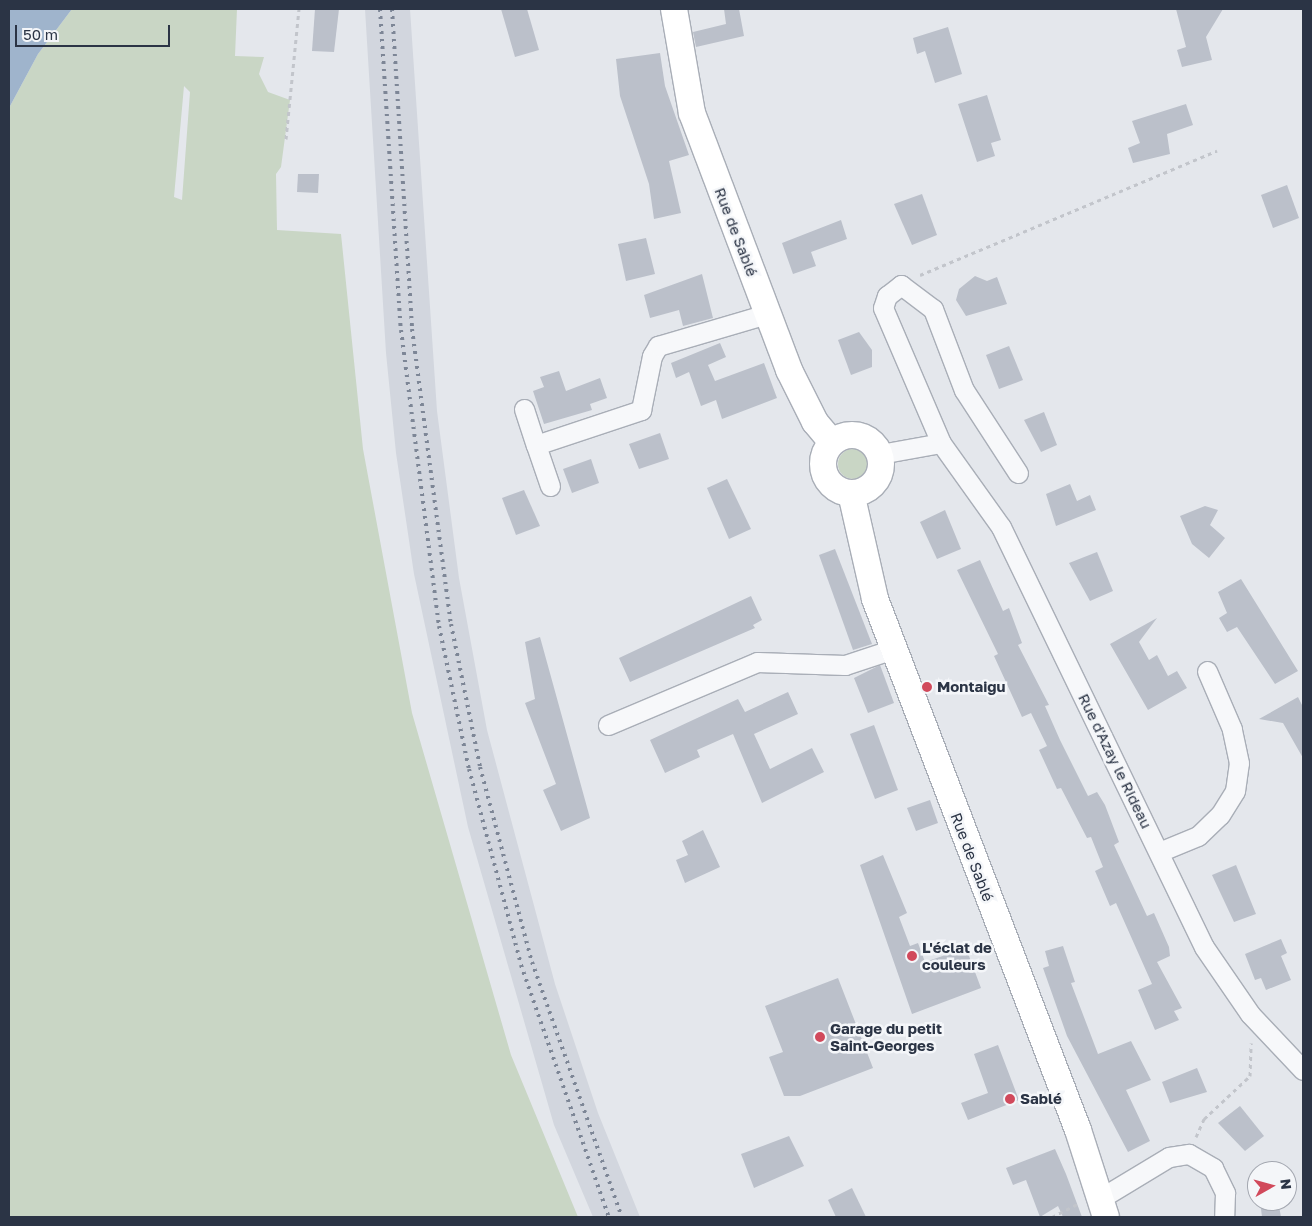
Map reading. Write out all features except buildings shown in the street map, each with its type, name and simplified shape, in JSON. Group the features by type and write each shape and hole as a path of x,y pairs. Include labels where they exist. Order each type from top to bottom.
{"main road":[{"name":"Rue de Sablé","path":"674,9 692,113 767,314 815,422 832,442"},
{"path":"860,435 880,454 876,481 851,493 826,478 823,459 832,442 860,435"},
{"name":"Rue de Sablé","path":"851,493 875,599 1104,1207"}],"street":[{"path":"902,285 933,308 964,390 1018,473"},
{"name":"Rue d'Azay le Rideau","path":"902,285 887,296 883,308 941,443 1001,527 1204,947 1259,1023 1303,1070"},
{"path":"536,445 641,410 652,356 658,346 767,314"},
{"path":"524,409 550,486"},
{"path":"880,454 941,443"},
{"path":"608,725 757,662 845,665 893,649"},
{"path":"1159,852 1198,836 1220,815 1235,791 1239,763 1232,729 1207,671"},
{"path":"1104,1207 1169,1157 1189,1154 1213,1168 1225,1192 1224,1217"}],"path":[{"path":"286,139 299,9"},
{"path":"902,285 1217,151"},
{"path":"1189,1154 1204,1119 1250,1076 1251,1043 1259,1023"}],"shaded area":[{"path":"365,9 410,9 437,411 459,578 487,730 555,984 598,1113 640,1217 593,1217 554,1125 468,827 414,574 396,453 386,353"}],"green space":[{"path":"72,9 237,9 235,56 264,57 259,74 268,92 290,100 281,167 276,174 277,230 341,234 363,449 412,713 511,1055 578,1217 9,1217 9,108 38,54","holes":["184,86 190,92 182,200 174,197"]},
{"path":"853,449 864,453 868,464 864,475 853,479 842,475 838,464 842,453"}],"water":[{"path":"9,9 72,9 38,54 9,108"}],"railway":[{"path":"380,9 401,330 439,626 469,769 521,965 609,1217"},
{"path":"392,9 412,329 451,624 480,767 532,962 622,1217"}],"place":[{"name":"Montaigu","path":"927,687"},
{"name":"L'éclat de couleurs","path":"912,956"},
{"name":"Garage du petit Saint-Georges","path":"820,1037"},
{"name":"Sablé","path":"1010,1099"}]}
